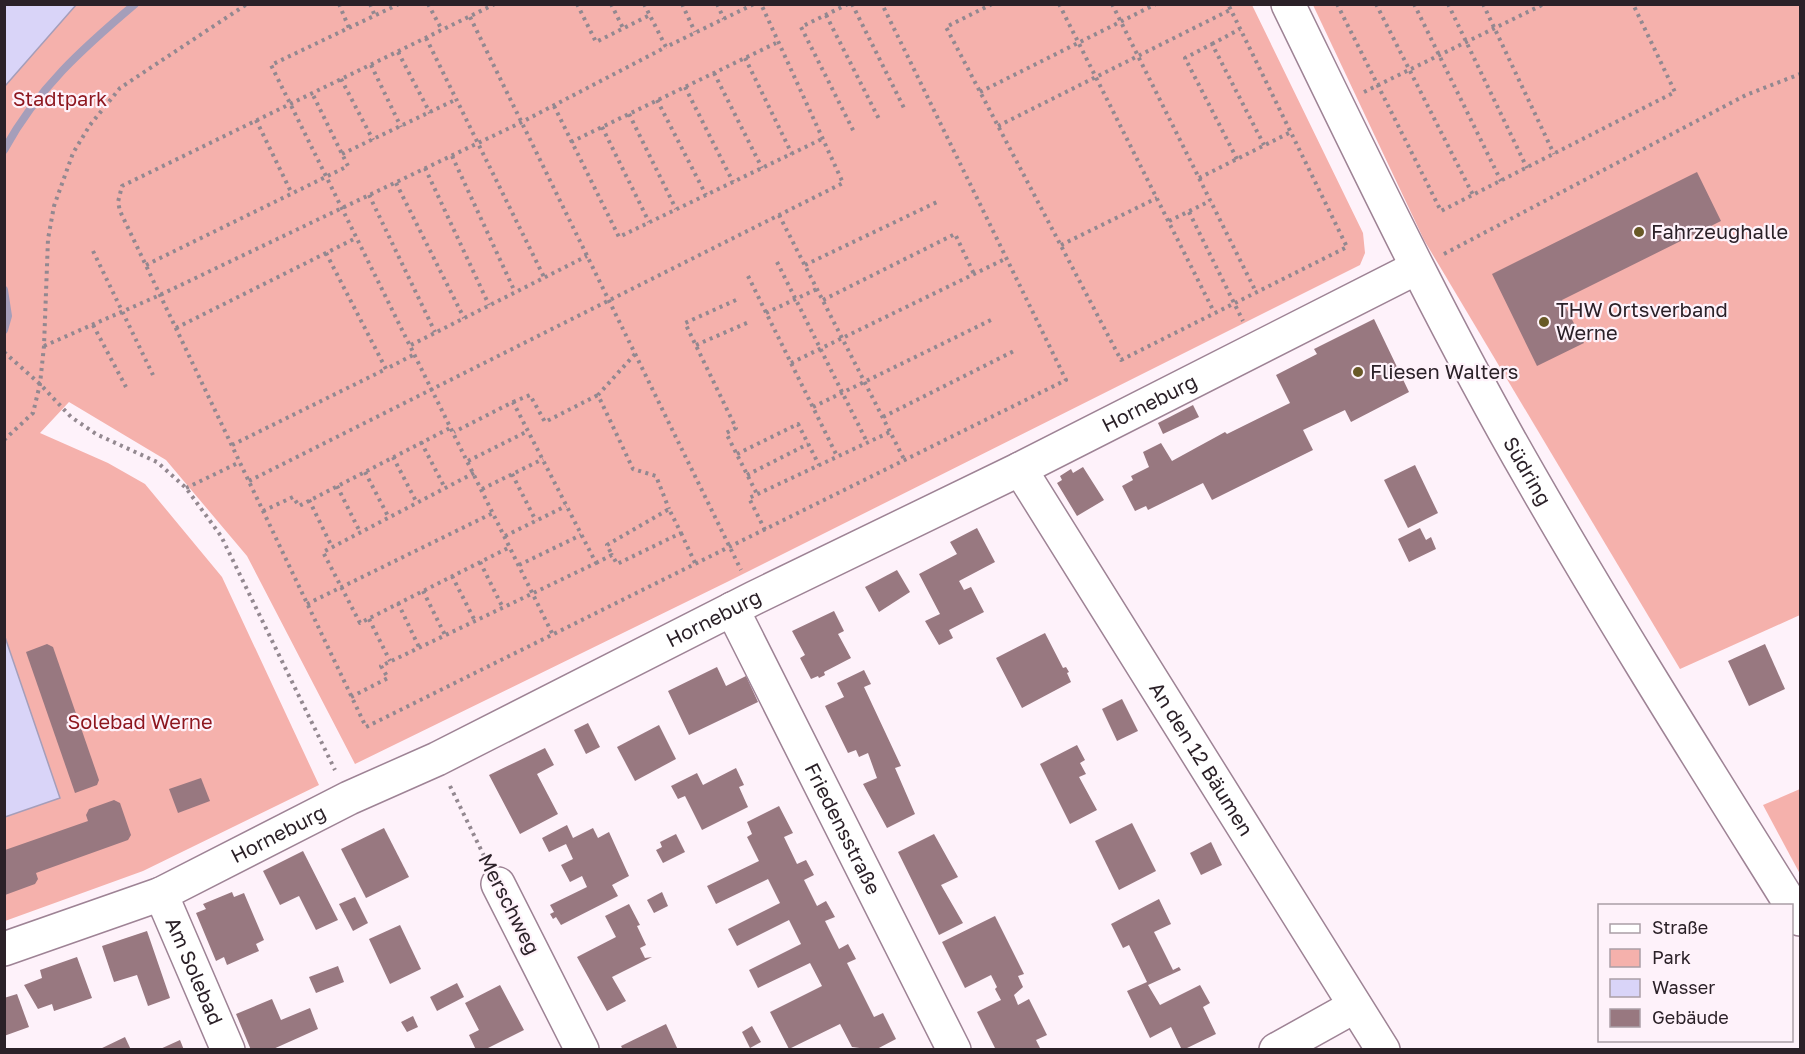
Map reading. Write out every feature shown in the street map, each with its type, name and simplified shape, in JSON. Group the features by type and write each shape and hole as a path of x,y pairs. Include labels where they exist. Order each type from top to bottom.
{"street":[{"name":"Südring","path":"1288,4 1416,268 1530,477 1640,663 1791,904"},
{"name":"Horneburg","path":"4,949 161,894 349,798 437,759 743,603 1020,469 1416,268"},
{"name":"An den 12 Bäumen","path":"1020,469 1383,1050"},
{"name":"Friedensstraße","path":"743,603 954,1050"},
{"name":"Merschweg","path":"498,884 582,1050"},
{"name":"Am Solebad","path":"161,894 228,1050"},
{"path":"1276,1050 1355,1006"}],"path":[{"path":"4,440 33,413 40,384 44,346 48,239 54,206 73,153 90,125 120,88 247,4"},
{"path":"339,4 349,28"},
{"path":"370,4 375,16"},
{"path":"399,4 271,65 325,178 433,388 553,635"},
{"path":"428,4 442,30"},
{"path":"495,4 122,186 118,193 120,211 366,727 1066,380 882,4"},
{"path":"577,4 596,42 650,15"},
{"path":"611,4 623,28"},
{"path":"644,4 666,47"},
{"path":"682,4 695,33"},
{"path":"717,4 724,19"},
{"path":"44,346 160,295 478,144 754,4"},
{"path":"249,481 843,183 776,43 761,4"},
{"path":"855,135 801,27 850,4 905,110"},
{"path":"992,4 946,27 1121,360 1347,247 1227,4"},
{"path":"1059,4 1214,312"},
{"path":"1112,4 1256,292"},
{"path":"980,92 1156,4"},
{"path":"1337,4 1441,211 1675,92 1634,4"},
{"path":"1376,4 1473,195"},
{"path":"1413,4 1501,181"},
{"path":"1448,4 1527,168"},
{"path":"1483,4 1554,154"},
{"path":"1378,85 1545,4"},
{"path":"998,126 1230,10"},
{"path":"826,15 880,121"},
{"path":"470,17 730,548 743,603"},
{"path":"1237,159 1185,58 1240,29"},
{"path":"426,38 544,277"},
{"path":"571,142 776,43"},
{"path":"1212,44 1264,145"},
{"path":"398,51 430,112"},
{"path":"745,58 792,153"},
{"path":"371,65 400,127"},
{"path":"714,73 762,168"},
{"path":"1416,268 1746,95 1800,74"},
{"path":"341,79 373,140"},
{"path":"686,87 733,182"},
{"path":"146,265 348,166 312,93"},
{"path":"342,154 457,99"},
{"path":"657,100 706,195"},
{"path":"554,106 619,237 822,139"},
{"path":"629,114 676,209"},
{"path":"256,120 292,194"},
{"path":"602,127 649,222"},
{"path":"1199,178 1291,132"},
{"path":"452,156 515,292"},
{"path":"425,168 489,305"},
{"path":"396,183 464,318"},
{"path":"369,195 435,332"},
{"path":"1061,245 1157,198"},
{"path":"1168,221 1210,201"},
{"path":"805,265 937,202"},
{"path":"1188,212 1257,348"},
{"path":"779,215 905,461"},
{"path":"823,300 955,234 974,274"},
{"path":"176,327 356,238"},
{"path":"93,251 153,375"},
{"path":"326,253 386,369"},
{"path":"411,345 587,256"},
{"path":"791,363 1006,258"},
{"path":"777,262 867,442"},
{"path":"747,276 837,456"},
{"path":"766,314 817,289"},
{"path":"736,300 685,323 736,428 726,433 757,494"},
{"path":"813,407 992,320"},
{"path":"696,345 749,322"},
{"path":"93,325 126,387"},
{"path":"883,417 1014,351"},
{"path":"4,352 40,384 71,417 96,434 157,462 186,488 221,536 349,798"},
{"path":"232,446 415,354"},
{"path":"454,432 530,395 545,422 598,395 635,354"},
{"path":"598,395 633,469 656,476 696,565"},
{"path":"513,402 596,563"},
{"path":"737,454 798,424 819,465"},
{"path":"263,511 293,497 298,506 452,427"},
{"path":"468,460 528,431"},
{"path":"765,530 749,498 890,432"},
{"path":"422,442 445,488"},
{"path":"747,475 808,444"},
{"path":"393,457 417,503"},
{"path":"482,489 543,459"},
{"path":"186,488 240,462"},
{"path":"365,472 388,518"},
{"path":"474,473 323,552 360,623 510,547"},
{"path":"512,474 536,521"},
{"path":"337,486 360,532"},
{"path":"309,500 332,547"},
{"path":"505,536 567,506"},
{"path":"669,509 606,545 617,564 681,533"},
{"path":"307,604 493,513"},
{"path":"519,564 581,535"},
{"path":"351,696 388,678 381,666 390,661 612,555"},
{"path":"480,562 503,608"},
{"path":"452,576 475,621"},
{"path":"423,591 445,635"},
{"path":"398,603 419,647"},
{"path":"369,618 390,661"},
{"name":"Merschweg","path":"437,759 498,884"}],"green space":[{"path":"76,5 1252,5 1363,233 1365,253 1360,265 727,582 355,764 247,556 166,460 69,402 40,433 108,463 145,484 222,577 319,785 143,871 5,921 4,86"},
{"path":"1313,5 1800,5 1800,615 1680,669 1424,240"},
{"path":"1800,789 1800,874 1763,805"}],"water":[{"path":"4,5 76,5 5,86"},
{"path":"5,637 60,798 4,817"}],"building":[{"path":"1697,172 1721,221 1562,300 1584,343 1537,366 1492,274"},
{"path":"1374,319 1409,392 1351,422 1345,410 1303,430 1313,450 1212,500 1203,483 1148,510 1146,506 1135,511 1122,486 1133,480 1131,476 1149,467 1143,452 1161,443 1172,461 1225,432 1227,434 1290,403 1276,375 1317,354 1314,349"},
{"path":"1193,405 1199,417 1163,434 1158,423"},
{"path":"1415,465 1438,513 1408,528 1384,480"},
{"path":"1083,467 1104,500 1077,516 1057,483 1062,480 1060,476 1071,469 1073,473"},
{"path":"977,528 995,562 959,581 964,590 971,587 984,612 949,630 953,638 939,645 925,621 940,614 919,574 957,554 950,542"},
{"path":"1420,528 1426,540 1431,537 1436,549 1409,562 1398,539"},
{"path":"897,570 910,592 879,612 865,587"},
{"path":"834,611 844,631 838,634 851,658 824,672 825,675 811,679 800,658 805,655 792,631"},
{"path":"1045,633 1063,668 1066,667 1069,672 1067,673 1071,682 1022,708 996,658"},
{"path":"47,644 53,647 99,780 97,785 75,793 26,652"},
{"path":"1765,644 1785,689 1749,706 1728,661"},
{"path":"717,667 726,686 746,676 758,702 689,735 668,691"},
{"path":"864,670 871,684 864,687 901,766 895,768 915,814 887,828 863,784 877,778 868,753 859,757 856,750 848,753 825,706 844,697 837,683"},
{"path":"1122,699 1138,731 1117,741 1102,709"},
{"path":"588,723 600,747 586,754 574,730"},
{"path":"659,725 676,759 635,781 617,747"},
{"path":"1077,745 1085,760 1080,763 1086,774 1079,777 1097,810 1070,824 1040,764"},
{"path":"545,748 554,765 537,774 558,814 520,834 489,775"},
{"path":"736,768 744,785 739,787 748,807 702,830 685,796 678,799 671,786 697,773 703,785"},
{"path":"201,778 210,801 178,813 169,789"},
{"path":"114,800 120,803 131,835 128,840 36,873 38,879 35,884 5,895 5,850 88,821 86,815 89,809"},
{"path":"779,806 793,833 784,837 797,864 806,860 814,875 804,880 817,906 826,901 835,917 825,921 839,949 848,944 856,959 847,963 874,1017 883,1013 896,1039 875,1050 852,1047 840,1024 789,1049 770,1012 822,986 810,963 758,988 749,970 801,944 789,920 737,946 728,929 780,903 768,879 716,904 707,886 759,861 747,837 752,834 747,822"},
{"path":"1132,823 1156,871 1119,890 1095,841"},
{"path":"567,825 573,838 593,828 598,838 609,832 629,876 612,885 618,896 561,925 556,917 553,919 550,914 554,912 550,905 587,887 582,876 570,882 561,865 573,859 566,844 549,852 542,838"},
{"path":"384,828 409,877 366,898 341,849"},
{"path":"676,834 685,852 663,863 656,850 662,847 660,842"},
{"path":"934,834 958,877 941,885 963,923 939,935 898,852"},
{"path":"1211,842 1222,865 1201,875 1190,853"},
{"path":"303,851 338,920 316,930 299,896 280,905 263,871"},
{"path":"232,892 234,897 244,893 264,940 256,944 259,951 227,965 224,957 216,961 196,913 206,909 203,904"},
{"path":"662,892 668,906 654,913 647,900"},
{"path":"355,897 368,923 353,931 339,904"},
{"path":"1159,899 1171,924 1154,932 1173,970 1179,967 1181,970 1148,985 1160,1005 1200,985 1210,1003 1203,1007 1216,1034 1182,1050 1171,1027 1150,1038 1127,991 1147,982 1129,945 1123,948 1111,924"},
{"path":"629,904 640,925 637,926 646,945 640,948 645,958 652,957 612,977 626,1001 607,1011 577,957 616,937 605,916"},
{"path":"995,916 1024,974 1018,976 1023,987 1014,995 1018,1005 1029,999 1047,1035 1036,1040 1041,1050 996,1050 977,1012 1001,1000 991,975 965,988 942,942"},
{"path":"400,925 421,969 390,984 369,939"},
{"path":"147,931 170,998 148,1006 137,975 114,982 102,946"},
{"path":"77,957 92,998 54,1011 52,1004 38,1009 24,985 42,978 40,970"},
{"path":"338,966 344,982 316,993 309,977"},
{"path":"457,983 464,997 437,1011 430,997"},
{"path":"500,985 524,1030 484,1050 476,1050 469,1035 479,1030 465,1003"},
{"path":"17,994 29,1027 4,1036 4,998"},
{"path":"272,999 281,1020 310,1008 318,1029 271,1050 251,1050 236,1014"},
{"path":"413,1016 418,1027 407,1032 401,1022"},
{"path":"666,1024 678,1050 623,1050 621,1046"},
{"path":"752,1026 761,1042 750,1048 742,1032"},
{"path":"125,1037 131,1050 98,1050"},
{"path":"180,1040 184,1050 158,1050"}],"waterway":[{"path":"4,150 46,88 97,37 135,4"},
{"path":"4,290 8,316 4,330"}],"place":[{"name":"Fahrzeughalle","path":"1639,232"},
{"name":"THW Ortsverband Werne","path":"1544,322"},
{"name":"Fliesen Walters","path":"1358,372"}],"park label":[{"name":"Stadtpark","path":"60,99"},
{"name":"Solebad Werne","path":"140,722"}]}
